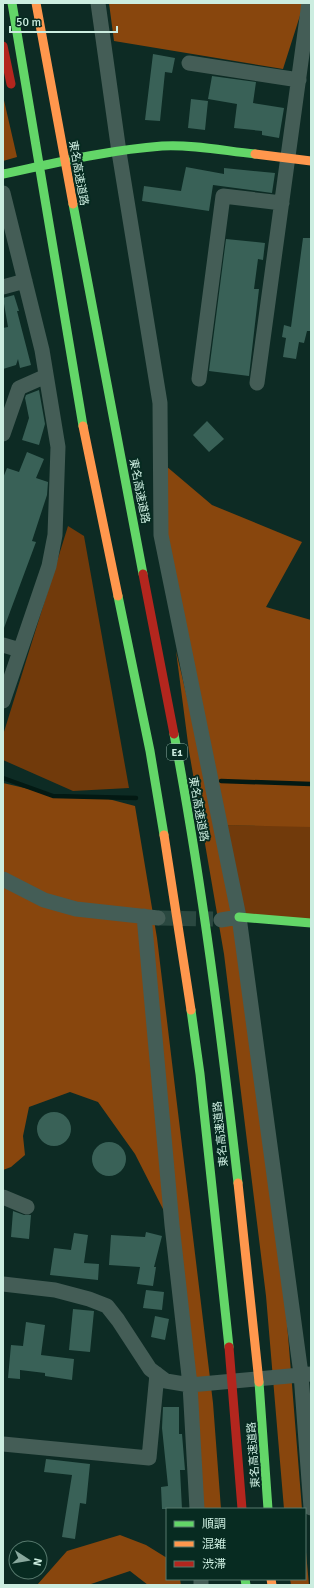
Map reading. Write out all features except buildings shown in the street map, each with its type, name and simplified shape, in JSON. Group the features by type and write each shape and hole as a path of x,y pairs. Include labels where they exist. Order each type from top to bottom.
{"main road":[{"name":"東名高速道路","path":"12,3 81,418 150,751 168,857 200,1074 229,1348 239,1455 242,1508"},
{"name":"東名高速道路","path":"36,3 81,250 173,731 194,854 228,1093 256,1342 268,1508"},
{"path":"3,46 13,92"},
{"path":"5,173 113,152 163,146 202,148 311,161"},
{"path":"28,162 31,178"},
{"path":"36,201 81,418"},
{"path":"239,917 311,923"}],"street":[{"path":"98,3 113,152 160,403 161,535 239,917 301,1374 311,1508"},
{"path":"257,383 309,3"},
{"path":"189,63 299,80"},
{"path":"3,193 42,350 58,447 55,535 49,566 3,700"},
{"path":"199,379 223,196 282,203"},
{"path":"3,287 25,281"},
{"path":"3,434 19,388 46,376"},
{"path":"3,644 20,650"},
{"path":"3,879 44,900 70,907 151,917 172,1225 190,1385 197,1508"},
{"path":"221,920 239,917"},
{"path":"3,1198 27,1207"},
{"path":"3,1284 55,1290 89,1299 107,1306 150,1369 166,1381 190,1385 301,1374"},
{"path":"3,1444 149,1458 157,1374"}],"shaded area":[{"path":"109,3 304,3 283,69 114,41"},
{"path":"3,96 17,157 3,161"},
{"path":"166,466 212,505 302,542 266,607 311,620 311,827 221,825 161,530"},
{"path":"68,526 84,536 129,788 73,791 3,760 3,735"},
{"path":"176,651 236,902 276,1186 302,1508 284,1508 266,1296 224,954 189,751"},
{"path":"3,783 59,796 101,797 135,806 157,938 213,1403 221,1508 203,1508 166,1215 135,1154 98,1102 70,1092 29,1107 23,1136 25,1155 11,1167 3,1170"},
{"path":"221,825 311,826 311,923 239,917"},
{"path":"120,1535 146,1545 166,1557 166,1580 180,1580 181,1585 148,1585 130,1571 88,1585 37,1585 41,1580 48,1580 48,1573 67,1551"},
{"path":"306,1552 309,1585 291,1585 290,1580 306,1580"}],"waterway":[{"path":"3,778 53,796 136,798"},
{"path":"221,781 311,784"}],"tunnel":[{"path":"158,918 213,919"}],"traffic: fast":[{"path":"12,3 83,426"},
{"path":"3,174 62,161 162,146 197,147 255,154"},
{"path":"73,204 143,574"},
{"path":"118,596 150,751 164,835"},
{"path":"174,734 210,958 238,1183"},
{"path":"239,917 311,923"},
{"path":"191,1010 200,1074 229,1347"},
{"path":"259,1382 268,1508"},
{"path":"245,1580 246,1585"}],"traffic: slow":[{"path":"36,3 73,204"},
{"path":"255,154 311,161"},
{"path":"83,426 118,596"},
{"path":"164,835 191,1010"},
{"path":"238,1183 259,1382"},
{"path":"271,1580 272,1585"}],"traffic: jam":[{"path":"3,46 11,84"},
{"path":"143,574 174,734"},
{"path":"229,1347 242,1508"}]}
